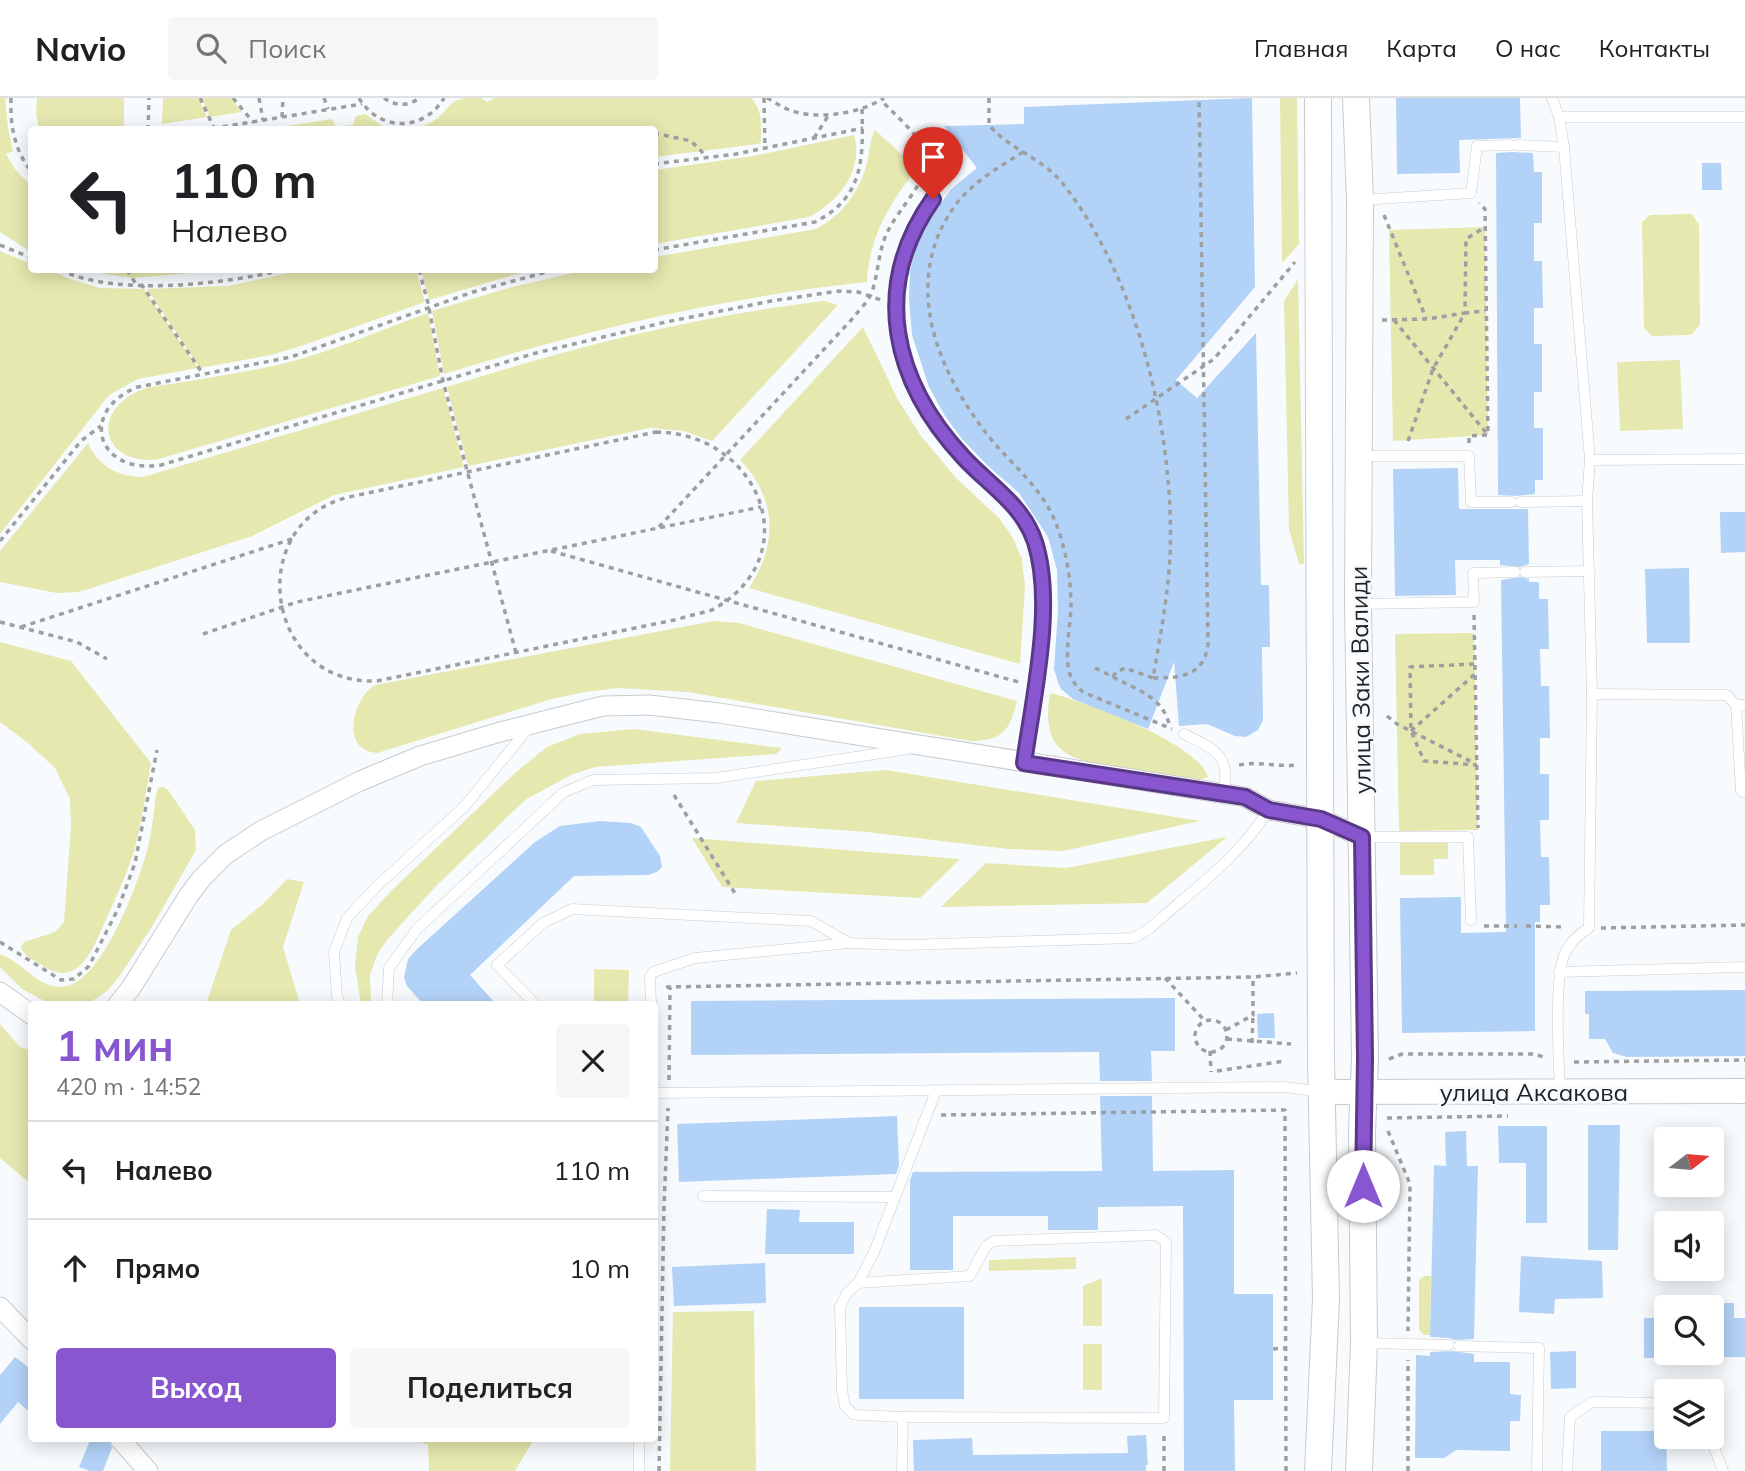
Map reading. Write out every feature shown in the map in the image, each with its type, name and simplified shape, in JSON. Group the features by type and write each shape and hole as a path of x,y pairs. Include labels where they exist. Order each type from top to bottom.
{"main road":[{"name":"улица Заки Валиди","path":"1318,98 1322,1092 1326,1299 1318,1471"},
{"name":"улица Заки Валиди","path":"1356,98 1370,200 1371,457 1359,604 1365,1059 1364,1343 1359,1471"}],"street":[{"path":"120,1001 202,878 226,854 246,840 339,791 420,756 603,706 649,705 719,713 1245,797 1269,810 1321,819 1362,837"},
{"path":"0,992 28,1012"},
{"name":"улица Аксакова","path":"1322,1092 1745,1091"},
{"path":"0,1307 28,1336"},
{"path":"123,1442 148,1471"}],"lane":[{"path":"1552,98 1559,117 1564,147 1590,460 1587,502 1592,694 1589,928 1578,934 1565,952 1559,972 1560,1093"},
{"path":"1559,117 1745,117"},
{"path":"1370,200 1471,193 1477,146 1564,147"},
{"path":"945,185 922,215 909,240 900,267 895,307 896,323 903,360 923,403 959,452 1018,509 1035,541 1043,587 1043,620 1024,763"},
{"path":"1371,457 1469,456 1471,502 1587,502"},
{"path":"1590,460 1745,459"},
{"path":"1359,604 1474,602 1473,573 1590,571"},
{"path":"1592,694 1727,695 1741,705 1741,791 1745,793"},
{"path":"339,1001 334,952 347,918 379,884 464,807 533,723"},
{"path":"1184,734 1219,755 1226,770 1223,794"},
{"path":"387,1001 389,968 417,929 564,792 593,780 716,778 874,756 919,747"},
{"path":"651,1001 650,977 656,970 695,958 849,943 906,945 1133,938 1149,928 1227,863 1269,810"},
{"path":"1362,837 1468,837 1471,920"},
{"path":"532,1001 497,965 543,923 572,909 811,920 849,943"},
{"path":"1559,972 1745,967"},
{"path":"658,1093 1285,1087 1322,1092"},
{"path":"858,1283 968,1276 972,1274 986,1246 994,1241 1159,1236 1167,1246 1164,1418 903,1417 853,1414 845,1406 842,1391 840,1307 847,1293 858,1283 874,1252 936,1091"},
{"path":"703,1196 893,1197"},
{"path":"1364,1343 1539,1348 1538,1471"},
{"path":"1567,1471 1570,1417 1591,1402 1654,1403"},
{"path":"902,1471 903,1417"},
{"path":"639,1442 639,1471"},
{"path":"1715,1449 1723,1471"}],"path":[{"path":"11,98 16,145 28,166"},
{"path":"148,126 149,98"},
{"path":"200,98 213,126"},
{"path":"233,98 253,122"},
{"path":"259,98 263,120"},
{"path":"282,117 283,98"},
{"path":"324,98 328,110"},
{"path":"359,98 376,117 394,124 422,120 437,108 444,98"},
{"path":"384,98 407,104 419,98"},
{"path":"658,528 853,318 870,295 880,248 898,212 927,169 928,160 923,145 883,99 862,108 830,114 798,112 765,98 765,148"},
{"path":"989,98 989,125 1005,141 1038,160 1062,182 1096,236 1132,315 1157,398 1166,451 1170,544 1165,611 1153,678"},
{"path":"1113,677 1116,672 1125,668 1141,676 1153,678 1192,673 1207,655 1199,98"},
{"path":"227,126 362,104"},
{"path":"658,249 815,222 826,216 846,198 856,180 861,162 862,108"},
{"path":"814,139 830,114"},
{"path":"658,163 765,148 863,128"},
{"path":"658,134 691,141 707,157"},
{"path":"1023,152 967,191 944,223 933,252 927,280 932,330 944,363 971,412 1000,450 1036,488 1058,526 1071,588 1068,662 1074,684 1083,692 1184,734"},
{"path":"1471,193 1485,209 1488,435"},
{"path":"1370,200 1389,230 1427,319"},
{"path":"1371,457 1406,445 1433,369 1465,313 1466,239 1485,227"},
{"path":"0,245 28,256"},
{"path":"1126,419 1214,359 1288,270"},
{"path":"69,273 99,283 138,284 227,280 267,273"},
{"path":"129,273 203,374"},
{"path":"420,273 443,381 516,653"},
{"path":"543,273 472,292 291,357 132,390 118,398 108,409 101,426 102,438 113,457 136,466 150,467 563,345 720,310 839,291 870,295 895,307"},
{"path":"1382,320 1427,319 1485,311"},
{"path":"1394,320 1488,435"},
{"path":"0,541 81,441 101,426"},
{"path":"656,432 697,438 727,454 748,477 761,507 764,526 760,556 751,575 712,610 377,681 353,680 321,668 306,656 287,625 281,607 280,578 285,555 292,539 315,512 336,500 656,432"},
{"path":"1469,456 1469,436 1488,435"},
{"path":"203,634 281,607 761,507"},
{"path":"21,627 292,539"},
{"path":"549,550 1021,683"},
{"path":"1474,602 1478,830"},
{"path":"0,622 77,642 107,659"},
{"path":"1474,664 1410,667 1411,731 1424,761 1477,765"},
{"path":"1093,667 1158,702 1166,713 1170,728"},
{"path":"1411,731 1475,674"},
{"path":"1387,716 1477,765"},
{"path":"0,943 61,980 74,979 89,966 118,909 135,863 157,750"},
{"path":"1226,770 1251,763 1274,767 1296,765"},
{"path":"664,778 736,895"},
{"path":"1526,926 1589,928 1745,925"},
{"path":"1481,926 1517,926"},
{"path":"651,986 1252,977 1297,973"},
{"path":"1252,977 1252,1043"},
{"path":"1165,978 1205,1021"},
{"path":"659,1471 670,987"},
{"path":"1226,1030 1253,1015"},
{"path":"1205,1021 1215,1021 1226,1030 1227,1039 1220,1049 1210,1051 1200,1048 1196,1038 1198,1028 1205,1021"},
{"path":"1227,1039 1291,1044"},
{"path":"1210,1051 1211,1072"},
{"path":"1389,1059 1402,1054 1536,1054 1559,1062 1745,1060"},
{"path":"1199,1072 1284,1061"},
{"path":"925,1115 1285,1110 1286,1471"},
{"path":"1388,1131 1410,1184 1408,1471"},
{"path":"1273,1349 1286,1348"},
{"path":"1164,1418 1164,1471"}],"green space":[{"path":"0,98 5,98 13,151 6,154 28,183 28,250 0,232"},
{"path":"37,98 124,98 124,126 38,126"},
{"path":"163,98 198,98 207,117 162,124"},
{"path":"201,98 231,98 242,112 210,117"},
{"path":"481,98 487,102 495,98 751,98 759,113 761,142 658,157 658,126 422,126 432,122 460,99"},
{"path":"1280,98 1297,98 1299,244 1282,263"},
{"path":"365,114 383,126 344,126 353,125 356,116"},
{"path":"332,119 336,126 287,126"},
{"path":"875,130 917,168 883,221 872,250 867,282 813,288 653,317 444,374 432,311 512,287 573,273 658,273 658,256 816,229 834,217 854,193 864,174"},
{"path":"854,135 856,148 852,172 846,184 830,203 809,217 658,243 658,170 753,156"},
{"path":"1692,214 1699,225 1700,325 1691,335 1652,336 1644,328 1642,222 1650,215"},
{"path":"1485,227 1488,435 1393,441 1389,230"},
{"path":"0,251 28,263 28,273 56,273 100,288 144,289 198,368 138,379 109,395 0,534"},
{"path":"99,273 191,273 132,278"},
{"path":"288,273 417,273 425,302 271,355 200,368 147,289 228,286"},
{"path":"422,273 520,273 429,300"},
{"path":"1298,279 1304,564 1299,564 1289,529 1284,301"},
{"path":"824,301 838,305 712,441 684,431 650,428 468,466 447,387 539,359 633,335 728,315"},
{"path":"428,313 440,376 159,459 141,459 127,455 116,448 110,438 108,426 112,414 121,402 141,390 256,370 301,359"},
{"path":"863,327 898,400 921,436 956,478 999,518 1013,538 1022,559 1025,586 1020,664 749,588 765,555 769,522 761,490 740,460"},
{"path":"1680,360 1683,429 1620,431 1617,362"},
{"path":"443,388 464,467 334,495 252,536 79,592 57,593 0,582 0,551 88,443 97,458 110,469 125,475 143,477"},
{"path":"714,621 739,623 1017,701 1011,720 1003,732 981,741 688,692 618,688 552,699 377,753 365,750 358,744 354,734 360,701 375,685"},
{"path":"1474,633 1478,830 1399,831 1395,634"},
{"path":"0,642 71,661 151,763 137,838 125,877 89,954 76,969 67,973 45,967 28,956 21,947 24,942 55,932 64,922 71,825 70,799 55,768 0,722"},
{"path":"1050,693 1112,714 1163,738 1200,764 1208,777 1199,780 1104,765 1074,757 1063,751 1055,742 1050,730"},
{"path":"634,729 782,748 776,754 595,767 571,775 525,800 435,887 387,940 377,955 370,975 371,1001 361,1001 355,967 358,937 368,916 515,773 547,747 580,734"},
{"path":"886,770 1200,821 1063,851 1008,849 867,832 736,823 756,781"},
{"path":"158,788 168,790 195,830 196,850 153,925 119,977 107,991 92,1001 44,1001 22,989 0,967 0,954 43,982 60,987 75,983 90,970 103,952 127,907 136,883 148,847"},
{"path":"1227,837 1147,903 941,907 986,863 1066,868"},
{"path":"692,838 960,859 920,898 722,887"},
{"path":"1400,843 1448,843 1448,859 1434,859 1434,875 1400,875"},
{"path":"287,879 304,882 283,947 299,1001 207,1001 231,930 264,903"},
{"path":"594,969 629,970 628,1001 594,1001"},
{"path":"0,1024 20,1047 28,1049 28,1181 0,1158"},
{"path":"1076,1257 1076,1269 989,1271 989,1260"},
{"path":"1424,1276 1431,1276 1430,1335 1424,1335 1419,1330 1419,1280"},
{"path":"1102,1278 1102,1326 1083,1326 1083,1286"},
{"path":"754,1311 756,1471 670,1471 673,1312"},
{"path":"1083,1344 1102,1344 1102,1390 1083,1390"},
{"path":"422,1442 532,1442 515,1471 429,1471 428,1445"}],"building":[{"path":"1252,98 1255,287 1176,380 1197,398 1256,333 1261,585 1269,585 1270,647 1262,647 1263,720 1258,730 1246,737 1235,736 1207,724 1179,726 1174,662 1148,729 1073,699 1061,689 1054,669 1058,611 1057,570 1048,537 1019,493 962,439 929,387 912,335 910,271 916,247 928,221 951,189 977,168 944,126 1024,124 1024,107"},
{"path":"1396,98 1520,98 1521,138 1459,140 1460,173 1397,174"},
{"path":"1496,153 1533,153 1534,172 1542,172 1542,223 1534,223 1534,261 1542,261 1543,308 1534,308 1534,344 1542,344 1542,392 1534,392 1534,428 1543,428 1543,480 1535,480 1535,494 1516,496 1498,495"},
{"path":"1702,163 1721,163 1722,190 1702,190"},
{"path":"1458,468 1459,509 1528,509 1529,564 1520,567 1500,565 1500,560 1455,560 1456,595 1395,596 1393,469"},
{"path":"1720,512 1745,512 1745,552 1721,553"},
{"path":"1689,568 1690,643 1647,643 1645,569"},
{"path":"1520,577 1529,579 1529,582 1539,582 1539,599 1548,599 1549,649 1540,649 1541,686 1549,686 1550,738 1540,738 1540,774 1549,774 1549,820 1540,820 1541,857 1549,857 1550,905 1540,905 1540,922 1535,922 1535,1031 1402,1033 1400,898 1461,897 1461,933 1506,932 1501,580"},
{"path":"600,821 631,823 641,827 660,856 662,867 648,875 574,876 470,975 493,1001 420,1001 407,986 404,977 408,959 535,842 560,826"},
{"path":"1745,990 1745,1056 1627,1057 1613,1053 1605,1039 1589,1039 1585,991"},
{"path":"1175,998 1175,1051 1151,1051 1152,1081 1100,1081 1099,1052 691,1055 691,1001"},
{"path":"1274,1013 1275,1038 1258,1038 1257,1014"},
{"path":"1100,1096 1152,1096 1153,1171 1234,1170 1234,1294 1273,1294 1273,1400 1234,1400 1235,1471 1184,1471 1183,1206 1098,1207 1098,1230 1048,1230 1048,1216 953,1216 953,1270 910,1270 910,1180 913,1172 1102,1171"},
{"path":"897,1116 899,1166 896,1174 679,1182 677,1124"},
{"path":"1588,1125 1620,1125 1618,1250 1588,1250"},
{"path":"1498,1126 1547,1126 1547,1223 1526,1223 1526,1163 1499,1163"},
{"path":"1466,1131 1467,1166 1478,1166 1474,1339 1455,1340 1430,1337 1434,1165 1446,1166 1445,1132"},
{"path":"767,1209 800,1210 799,1222 854,1222 854,1254 765,1254"},
{"path":"1521,1256 1602,1261 1603,1298 1555,1299 1554,1314 1519,1312"},
{"path":"765,1263 766,1303 674,1306 672,1267"},
{"path":"1724,1303 1734,1303 1734,1318 1745,1318 1745,1357 1724,1357"},
{"path":"859,1307 964,1307 964,1399 859,1399"},
{"path":"1644,1318 1654,1318 1654,1358 1644,1358"},
{"path":"1576,1351 1576,1388 1551,1389 1550,1352"},
{"path":"1430,1352 1474,1354 1474,1362 1510,1362 1510,1394 1521,1395 1520,1421 1510,1421 1510,1451 1456,1450 1444,1458 1415,1458 1416,1355 1430,1356"},
{"path":"15,1357 28,1367 28,1411 18,1402 0,1424 0,1375"},
{"path":"1601,1431 1654,1431 1654,1449 1666,1449 1667,1471 1601,1471"},
{"path":"1146,1435 1146,1471 914,1471 913,1440 972,1438 973,1455 1128,1453 1127,1436"},
{"path":"89,1442 109,1442 112,1448 103,1471 90,1471 79,1467"}],"route":[{"path":"933,199 913,231 900,267 895,307 899,342 910,378 928,411 965,459 1018,509 1035,541 1043,587 1043,620 1024,763 1245,797 1269,810 1321,819 1362,837 1365,1059 1363,1186"}]}
